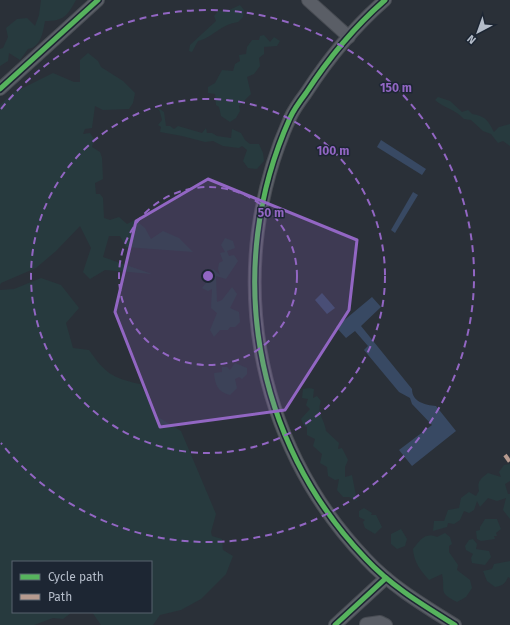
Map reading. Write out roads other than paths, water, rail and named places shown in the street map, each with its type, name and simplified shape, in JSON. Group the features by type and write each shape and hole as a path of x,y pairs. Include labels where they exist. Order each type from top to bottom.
{"street":[{"path":"0,89 98,0"},
{"path":"308,0 349,37"},
{"path":"385,0 326,63 290,116 267,179 254,256 255,314 260,354 270,398 282,431 297,464 319,501 343,534 386,578 420,604 455,625"},
{"path":"335,625 386,578"},
{"path":"355,608 365,625 380,622 386,625"}],"water":[{"path":"381,140 426,169 422,175 377,147"},
{"path":"413,192 418,195 395,233 391,230"},
{"path":"322,293 335,308 327,314 315,300"},
{"path":"372,297 381,307 361,326 412,389 414,397 424,404 436,406 456,431 412,466 399,450 432,425 412,404 410,398 399,392 364,350 368,346 355,331 346,338 336,327"}]}
